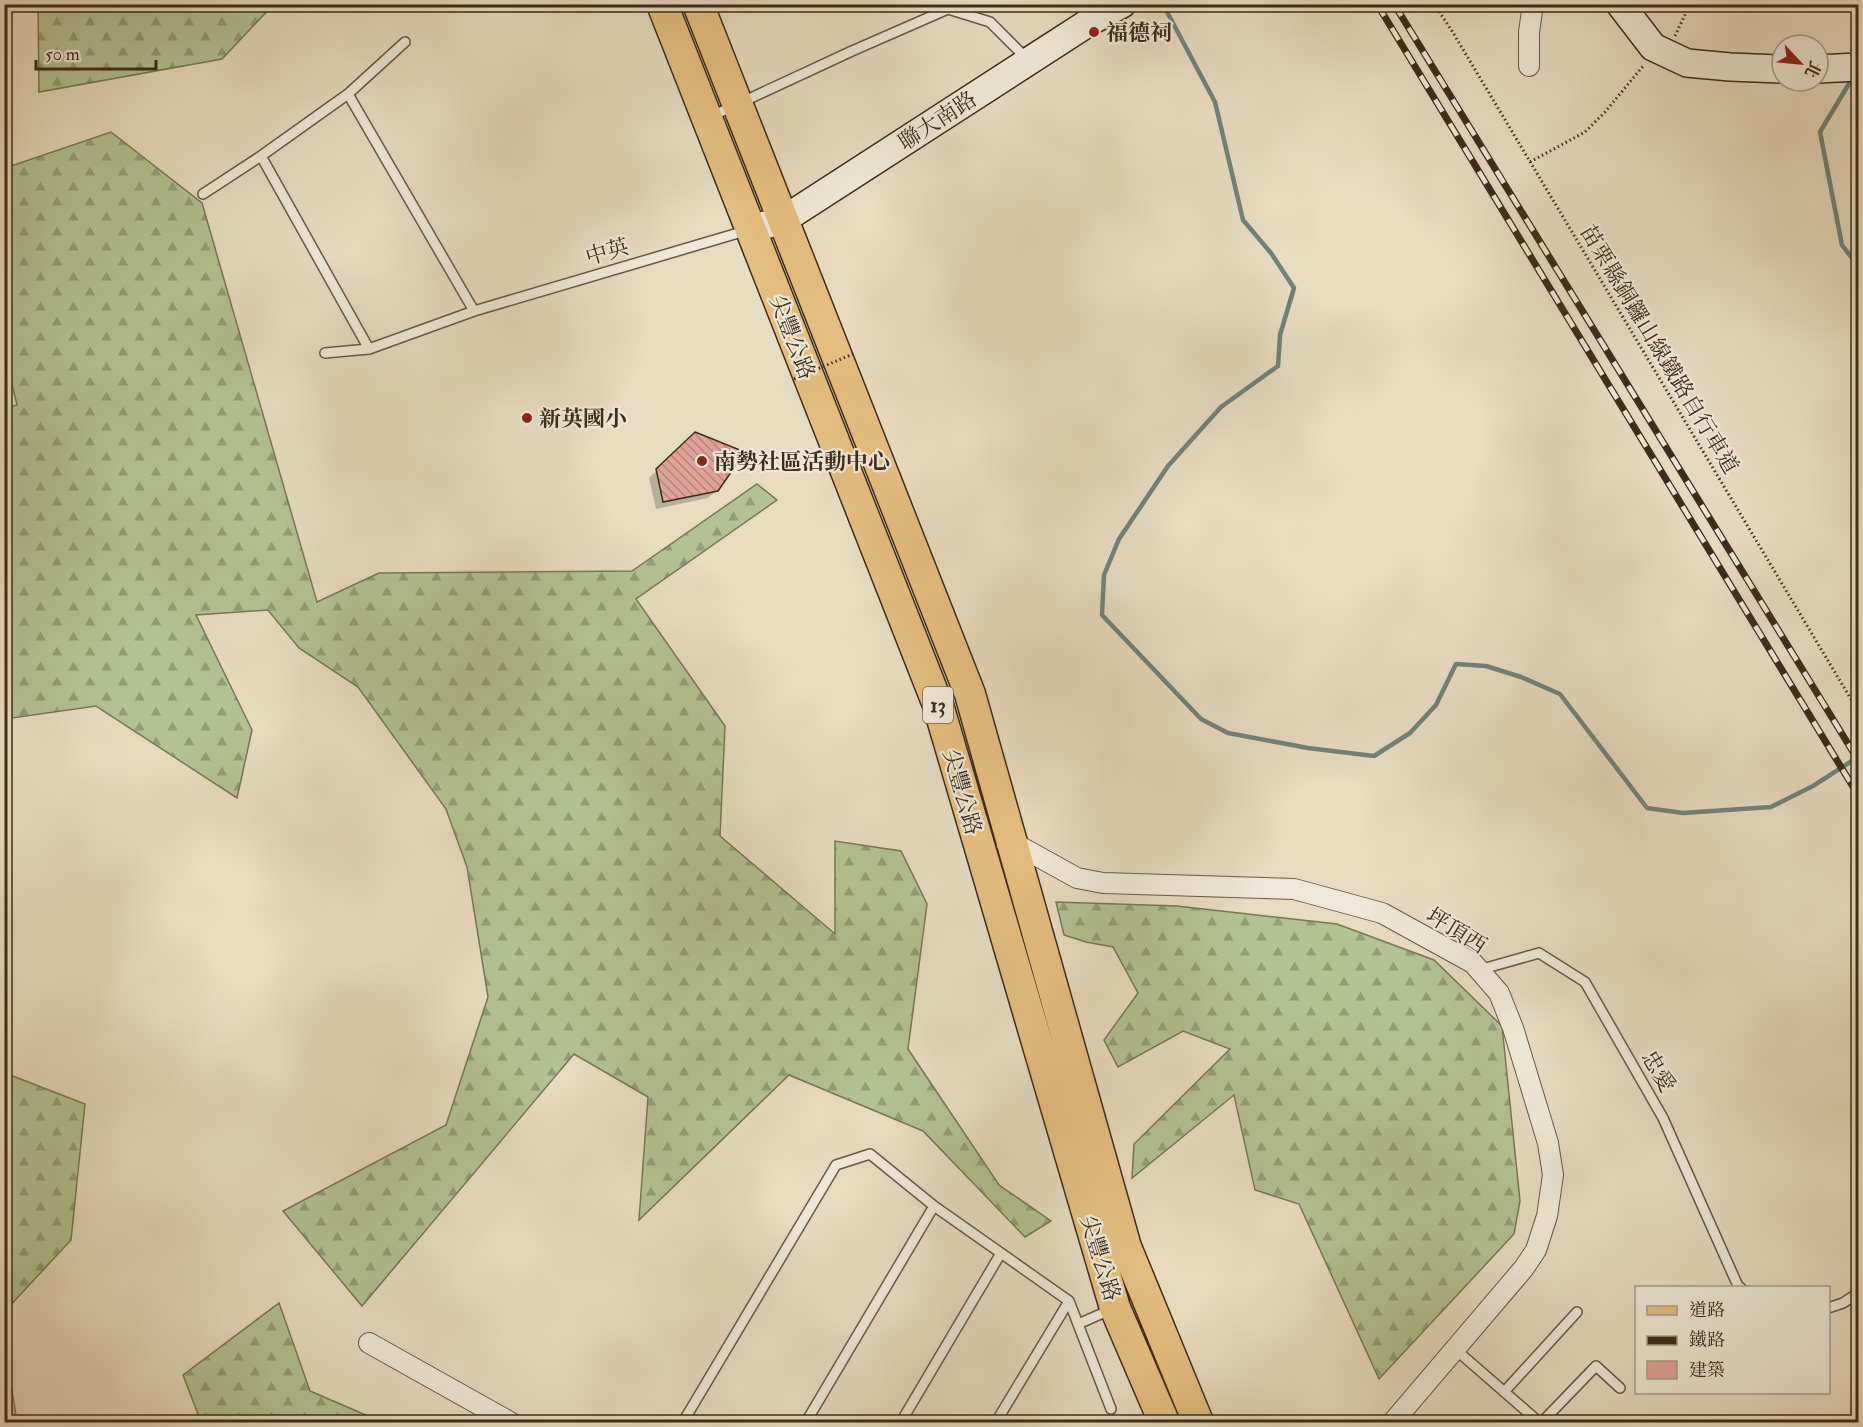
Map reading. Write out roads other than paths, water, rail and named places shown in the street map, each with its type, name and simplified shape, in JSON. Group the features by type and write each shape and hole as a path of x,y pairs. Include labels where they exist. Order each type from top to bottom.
{"main road":[{"name":"尖豐公路","path":"663,4 751,229 820,359 970,694 1126,1247 1198,1422"},
{"name":"尖豐公路","path":"698,4 783,220 820,359 938,705 1115,1308 1164,1422"}],"street":[{"name":"聯大南路","path":"751,229 783,220 1091,21 1122,4"},
{"path":"1529,66 1529,32 1533,4"},
{"path":"1620,4 1653,47 1687,63 1770,69"},
{"path":"1830,69 1852,68"},
{"path":"980,852 1012,842"},
{"name":"坪頂西","path":"1012,842 1077,878 1103,883 1294,890 1382,914 1473,963 1499,993 1513,1028 1548,1143 1553,1175 1547,1216 1536,1250 1524,1268 1393,1422"},
{"path":"369,1343 510,1422"}],"lane":[{"path":"707,119 948,9 990,22 1029,61"},
{"path":"203,194 348,94 405,42"},
{"path":"348,94 474,311"},
{"path":"261,156 369,349"},
{"name":"中英","path":"325,353 369,349 474,311 751,229"},
{"name":"忠愛","path":"1479,970 1539,953 1585,982 1663,1118 1738,1286"},
{"path":"683,1422 836,1165 870,1154 934,1206 1069,1301 1111,1409"},
{"path":"806,1422 934,1206"},
{"path":"901,1422 1001,1253"},
{"path":"1830,1308 1844,1304 1858,1293"},
{"path":"996,1422 1069,1301"},
{"path":"1078,1324 1115,1308"},
{"path":"1504,1392 1577,1312"},
{"path":"1455,1349 1541,1422 1596,1366 1620,1388"}],"waterway":[{"path":"1166,10 1215,102 1243,220 1271,253 1294,288 1280,335 1278,366 1221,407 1168,466 1119,539 1104,575 1102,615 1201,719 1228,733 1308,748 1374,756 1410,733 1436,705 1456,664 1486,666 1521,677 1560,694 1647,808 1683,813 1771,807 1813,786 1858,757"},
{"path":"1853,77 1820,132 1842,245 1858,266"}],"railway":[{"path":"1377,4 1858,795"},
{"path":"1394,4 1858,760"}],"place":[{"name":"福德祠","path":"1094,32"},
{"name":"新英國小","path":"527,418"},
{"name":"南勢社區活動中心","path":"702,461"}]}
